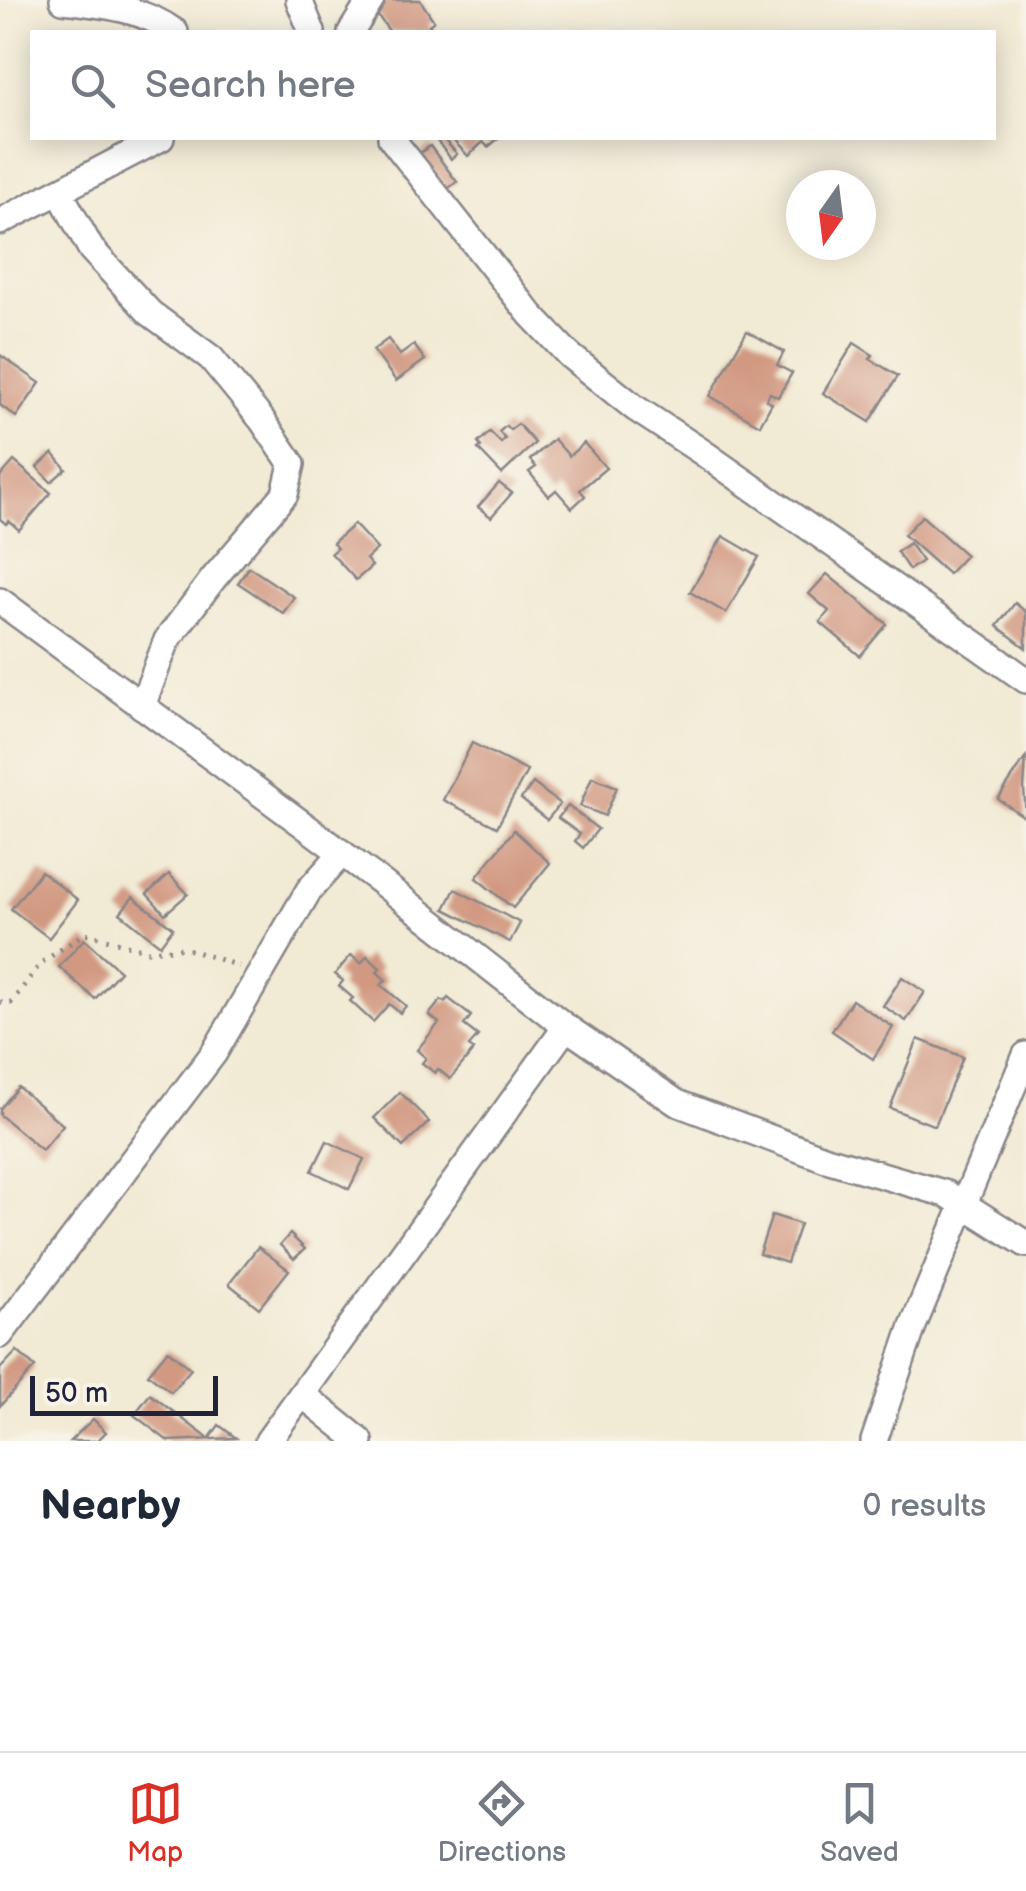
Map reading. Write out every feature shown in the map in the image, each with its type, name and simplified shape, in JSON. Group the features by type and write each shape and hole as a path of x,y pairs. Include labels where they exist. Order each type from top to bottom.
{"street":[{"path":"63,0 137,12 172,30"},
{"path":"299,0 311,30"},
{"path":"353,30 370,0"},
{"path":"0,222 156,140"},
{"path":"393,140 532,315 570,356 635,408 1026,680"},
{"path":"60,193 91,249 150,314 211,358 292,464 285,494 167,640 142,706"},
{"path":"0,601 342,853 566,1027 677,1103 826,1159 947,1194 1026,1244"},
{"path":"0,1335 214,1053 309,890 342,853"},
{"path":"268,1441 566,1027"},
{"path":"874,1441 913,1326 1026,1055"},
{"path":"302,1394 360,1441"}],"path":[{"path":"0,1002 10,1003 41,963 84,933 148,951 184,948 203,952 260,975"}],"building":[{"path":"420,0 434,21 429,25 433,30 388,30 375,12 384,6 381,2"},
{"path":"445,140 457,154 451,159 437,141"},
{"path":"453,140 497,140 488,147 483,142 468,156"},
{"path":"430,146 457,182 447,189 420,153"},
{"path":"747,331 784,352 777,365 792,373 778,397 770,393 766,400 772,403 760,425 710,396"},
{"path":"388,339 400,355 414,345 425,360 396,381 373,350"},
{"path":"854,343 873,355 870,359 898,376 870,422 823,393"},
{"path":"0,355 40,383 16,417 0,405"},
{"path":"518,424 535,443 502,474 478,449 478,443 490,432 501,443 505,439 499,432"},
{"path":"554,439 569,456 584,443 606,468 580,490 585,496 572,508 556,490 549,496 529,472 536,467 530,460"},
{"path":"53,453 66,469 51,482 37,467"},
{"path":"14,461 51,493 19,530 0,519 0,477"},
{"path":"499,483 512,493 491,517 478,507"},
{"path":"922,516 966,555 948,574 904,535"},
{"path":"354,524 377,549 366,559 372,566 356,580 331,553 337,548 333,543"},
{"path":"723,536 759,557 726,613 690,592"},
{"path":"909,543 922,561 909,570 897,552"},
{"path":"249,567 294,597 283,613 238,583"},
{"path":"827,574 887,624 860,656 820,622 829,611 809,594"},
{"path":"1015,603 1026,612 1026,648 997,626"},
{"path":"472,743 527,771 497,827 443,800"},
{"path":"1026,757 1024,788 1026,818 998,799"},
{"path":"592,777 617,787 605,816 580,806"},
{"path":"533,783 560,804 547,820 521,799"},
{"path":"568,806 598,829 583,848 575,841 580,834 558,818"},
{"path":"514,830 550,863 513,908 476,878"},
{"path":"41,871 78,900 49,938 11,909"},
{"path":"169,874 188,894 165,914 147,894"},
{"path":"455,889 520,923 510,942 445,909"},
{"path":"133,897 173,928 160,945 120,913"},
{"path":"84,939 120,971 95,999 59,967"},
{"path":"351,955 361,963 367,956 380,968 377,972 386,980 381,985 406,1006 400,1013 389,1004 373,1022 350,1001 353,998 339,986 343,981 335,974"},
{"path":"902,977 925,992 906,1021 883,1006"},
{"path":"448,998 471,1016 464,1025 478,1036 469,1046 474,1050 450,1079 422,1063 426,1058 417,1050 439,1023 429,1015 441,1000 445,1002"},
{"path":"852,1000 893,1027 873,1059 832,1031"},
{"path":"918,1039 963,1057 935,1126 890,1108"},
{"path":"18,1087 63,1125 42,1150 0,1115 0,1109"},
{"path":"400,1092 429,1122 403,1147 374,1118"},
{"path":"327,1141 364,1159 349,1189 312,1171"},
{"path":"772,1215 800,1224 787,1263 759,1254"},
{"path":"290,1234 305,1249 294,1259 280,1245"},
{"path":"258,1247 289,1270 259,1308 229,1284"},
{"path":"168,1350 191,1369 171,1392 148,1374"},
{"path":"17,1351 35,1367 0,1406 0,1369"},
{"path":"150,1394 209,1439 219,1425 236,1438 168,1441 134,1415"},
{"path":"93,1419 106,1432 97,1441 70,1441"}]}
